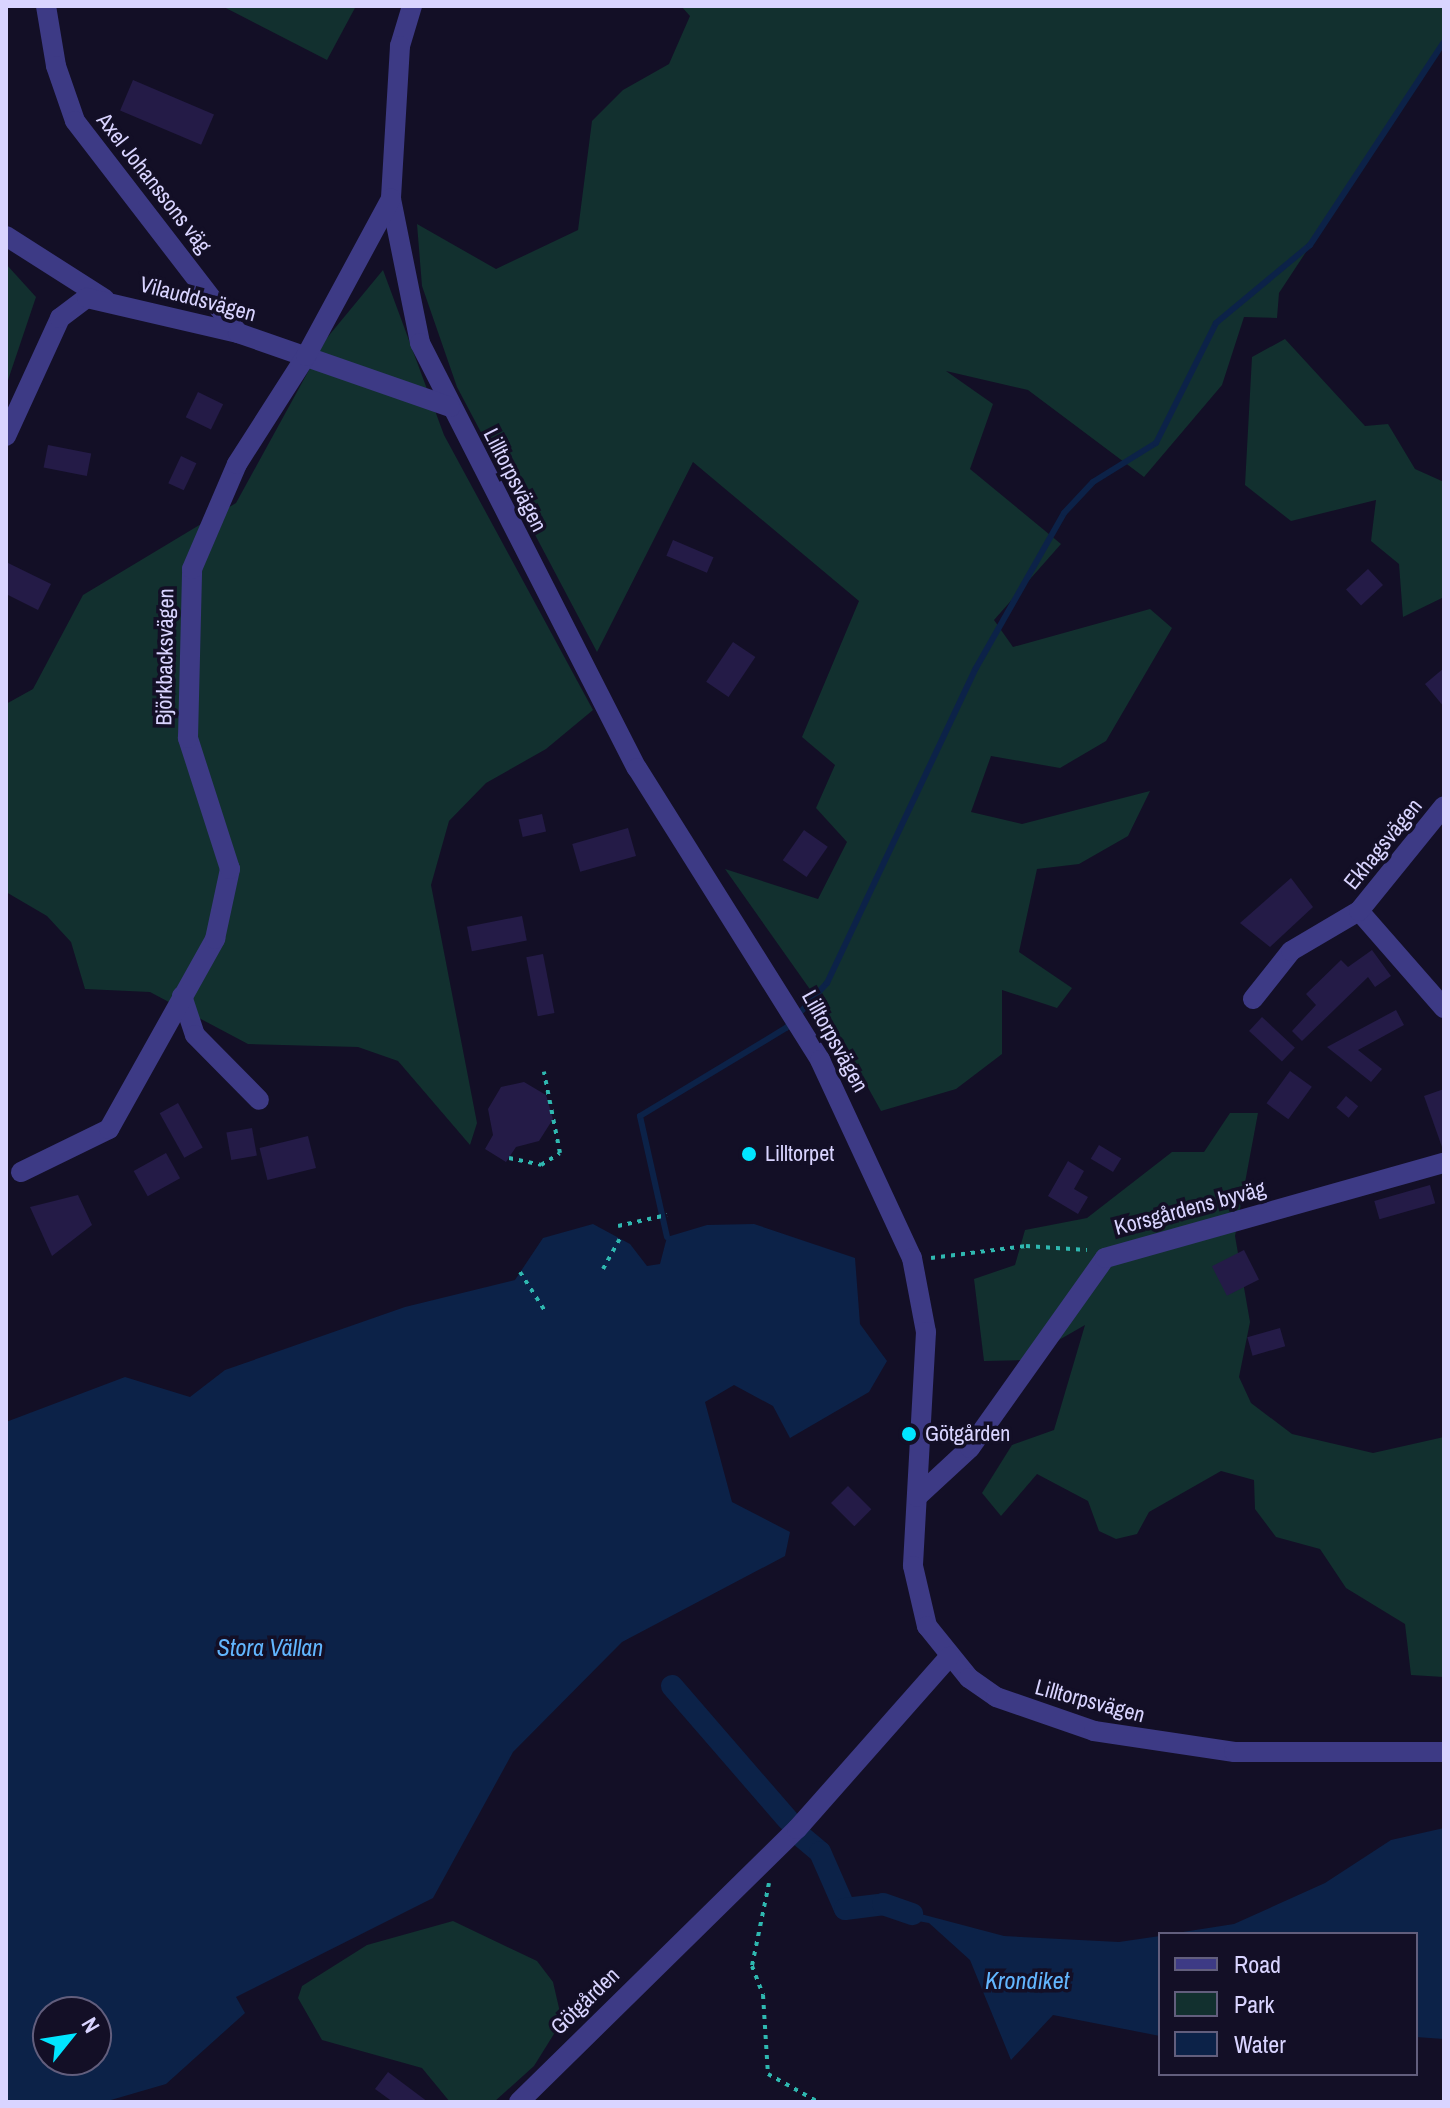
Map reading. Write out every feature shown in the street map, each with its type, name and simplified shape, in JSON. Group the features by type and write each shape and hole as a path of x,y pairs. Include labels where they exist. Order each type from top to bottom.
{"street":[{"name":"Axel Johanssons väg","path":"46,6 56,66 75,121 238,333"},
{"name":"Lilltorpsvägen","path":"412,6 400,46 391,199 409,312 451,407 637,768 800,1042 912,1258 926,1332 914,1588 927,1626 969,1678 1031,1713 1142,1741 1234,1752 1444,1752"},
{"name":"Björkbacksvägen","path":"21,1172 109,1129 215,939 230,881 220,827 188,738 192,569 237,464 306,356 391,199"},
{"path":"6,236 105,299"},
{"name":"Vilauddsvägen","path":"6,436 60,318 77,301 105,299 238,333 451,407"},
{"name":"Ekhagsvägen","path":"1253,999 1291,951 1359,911 1444,806"},
{"name":"Ekhagsvägen","path":"1359,911 1444,1008"},
{"path":"182,996 195,1035 259,1100"},
{"name":"Korsgårdens byväg","path":"917,1497 970,1448 1105,1258 1444,1163"},
{"name":"Götgården","path":"519,2102 772,1853 949,1657"}],"path":[{"path":"509,1158 541,1165 560,1153 544,1072"},
{"path":"618,1226 667,1215"},
{"path":"603,1269 620,1238"},
{"path":"912,1258 1076,1245 1105,1258"},
{"path":"520,1272 545,1311"},
{"path":"772,1853 752,1966 763,1995 768,2074 818,2102"}],"green space":[{"path":"222,6 356,6 327,60"},
{"path":"681,6 1444,6 1444,42 1279,293 1277,318 1244,317 1222,385 1144,477 1028,390 946,371 993,404 970,469 1061,544 994,620 1013,647 1150,609 1172,628 1106,741 1060,768 991,756 971,812 1022,824 1150,791 1128,836 1079,864 1037,869 1019,952 1072,988 1057,1008 1002,990 1002,1054 956,1089 881,1111 826,1012 725,869 818,899 847,842 816,808 835,765 802,737 859,601 693,462 597,652 457,387 422,286 417,224 496,269 578,230 592,121 623,90 669,64 690,16"},
{"path":"6,264 36,297 6,386"},
{"path":"383,270 444,435 593,710 546,749 486,783 449,821 431,885 477,1123 470,1145 398,1061 358,1047 248,1044 150,992 85,989 71,942 47,916 6,892 6,704 33,689 83,595 236,503 326,339"},
{"path":"1285,339 1365,426 1388,424 1415,469 1444,482 1444,597 1403,617 1399,564 1371,541 1376,500 1291,521 1245,485 1252,357"},
{"path":"1230,1113 1258,1113 1235,1236 1250,1322 1239,1377 1251,1403 1292,1434 1373,1453 1444,1437 1444,1677 1411,1675 1405,1624 1346,1588 1320,1549 1276,1537 1255,1509 1254,1480 1221,1471 1149,1512 1137,1534 1116,1539 1099,1531 1088,1501 1037,1474 1001,1516 982,1493 1012,1445 1054,1430 1085,1325 1024,1360 984,1361 974,1279 1015,1265 1025,1230 1087,1218 1172,1152 1204,1152"},
{"path":"453,1921 537,1961 553,1982 562,2021 534,2066 494,2102 450,2102 422,2068 322,2040 298,1998 302,1986 367,1945"}],"water":[{"name":"Stora Vällan","path":"593,1224 630,1244 647,1266 660,1264 667,1237 707,1225 754,1224 855,1258 860,1324 887,1361 869,1392 790,1438 773,1406 734,1385 705,1402 732,1502 790,1532 785,1556 622,1642 513,1752 433,1898 236,1997 245,2013 166,2084 104,2102 6,2102 6,1422 125,1377 190,1397 225,1370 405,1307 515,1280 543,1238"},
{"path":"1444,1828 1444,2039 1418,2037 1418,1932 1183,1932 1234,1924 1325,1883 1391,1840"},
{"name":"Krondiket","path":"883,1904 1004,1936 1119,1942 1158,1936 1158,2036 1053,2015 1011,2060 970,1960 929,1923 889,1916"}],"building":[{"path":"133,80 214,114 201,145 120,110"},
{"path":"198,392 223,404 211,429 186,417"},
{"path":"48,445 91,453 87,476 44,468"},
{"path":"181,456 196,463 184,490 168,483"},
{"path":"673,540 714,557 707,573 666,556"},
{"path":"6,562 51,584 38,610 6,594"},
{"path":"1368,569 1383,585 1361,606 1346,589"},
{"path":"733,642 755,657 729,697 706,682"},
{"path":"1444,668 1444,707 1425,684"},
{"path":"542,814 546,832 523,837 519,819"},
{"path":"628,828 636,856 580,872 572,844"},
{"path":"804,830 828,847 807,877 783,860"},
{"path":"1291,878 1313,907 1270,947 1240,923"},
{"path":"522,916 527,941 472,951 467,927"},
{"path":"1372,950 1391,976 1375,987 1368,977 1302,1041 1292,1031 1316,1005 1306,994 1341,960 1348,967"},
{"path":"543,954 554,1013 538,1016 526,957"},
{"path":"1396,1010 1404,1025 1358,1050 1382,1069 1371,1082 1327,1047"},
{"path":"1262,1017 1295,1048 1282,1062 1249,1031"},
{"path":"1290,1071 1312,1087 1288,1119 1266,1103"},
{"path":"524,1082 546,1095 553,1119 539,1141 516,1147 506,1162 485,1149 493,1135 488,1109 501,1087"},
{"path":"1444,1089 1444,1146 1442,1147 1424,1096"},
{"path":"1346,1096 1358,1106 1349,1118 1336,1107"},
{"path":"178,1103 203,1148 184,1158 160,1113"},
{"path":"252,1128 257,1156 231,1160 226,1133"},
{"path":"308,1136 316,1168 267,1180 259,1148"},
{"path":"1099,1145 1121,1158 1113,1172 1091,1159"},
{"path":"166,1153 180,1178 148,1196 134,1171"},
{"path":"1068,1161 1084,1171 1074,1189 1088,1197 1078,1214 1048,1196"},
{"path":"1430,1185 1435,1203 1379,1219 1374,1201"},
{"path":"78,1195 92,1225 52,1256 30,1207"},
{"path":"1244,1250 1259,1279 1227,1296 1212,1266"},
{"path":"1280,1328 1285,1346 1253,1356 1247,1337"},
{"path":"848,1486 871,1509 854,1526 831,1503"},
{"path":"388,2072 428,2102 393,2102 375,2089"}],"waterway":[{"path":"667,1237 640,1116 786,1028 827,983 976,668 1064,513 1093,482 1156,443 1216,323 1310,245 1444,42"},
{"path":"672,1686 788,1820"},
{"path":"802,1837 820,1852 845,1909 883,1904 912,1914"}],"place":[{"name":"Lilltorpet","path":"749,1154"},
{"name":"Götgården","path":"909,1434"}]}
